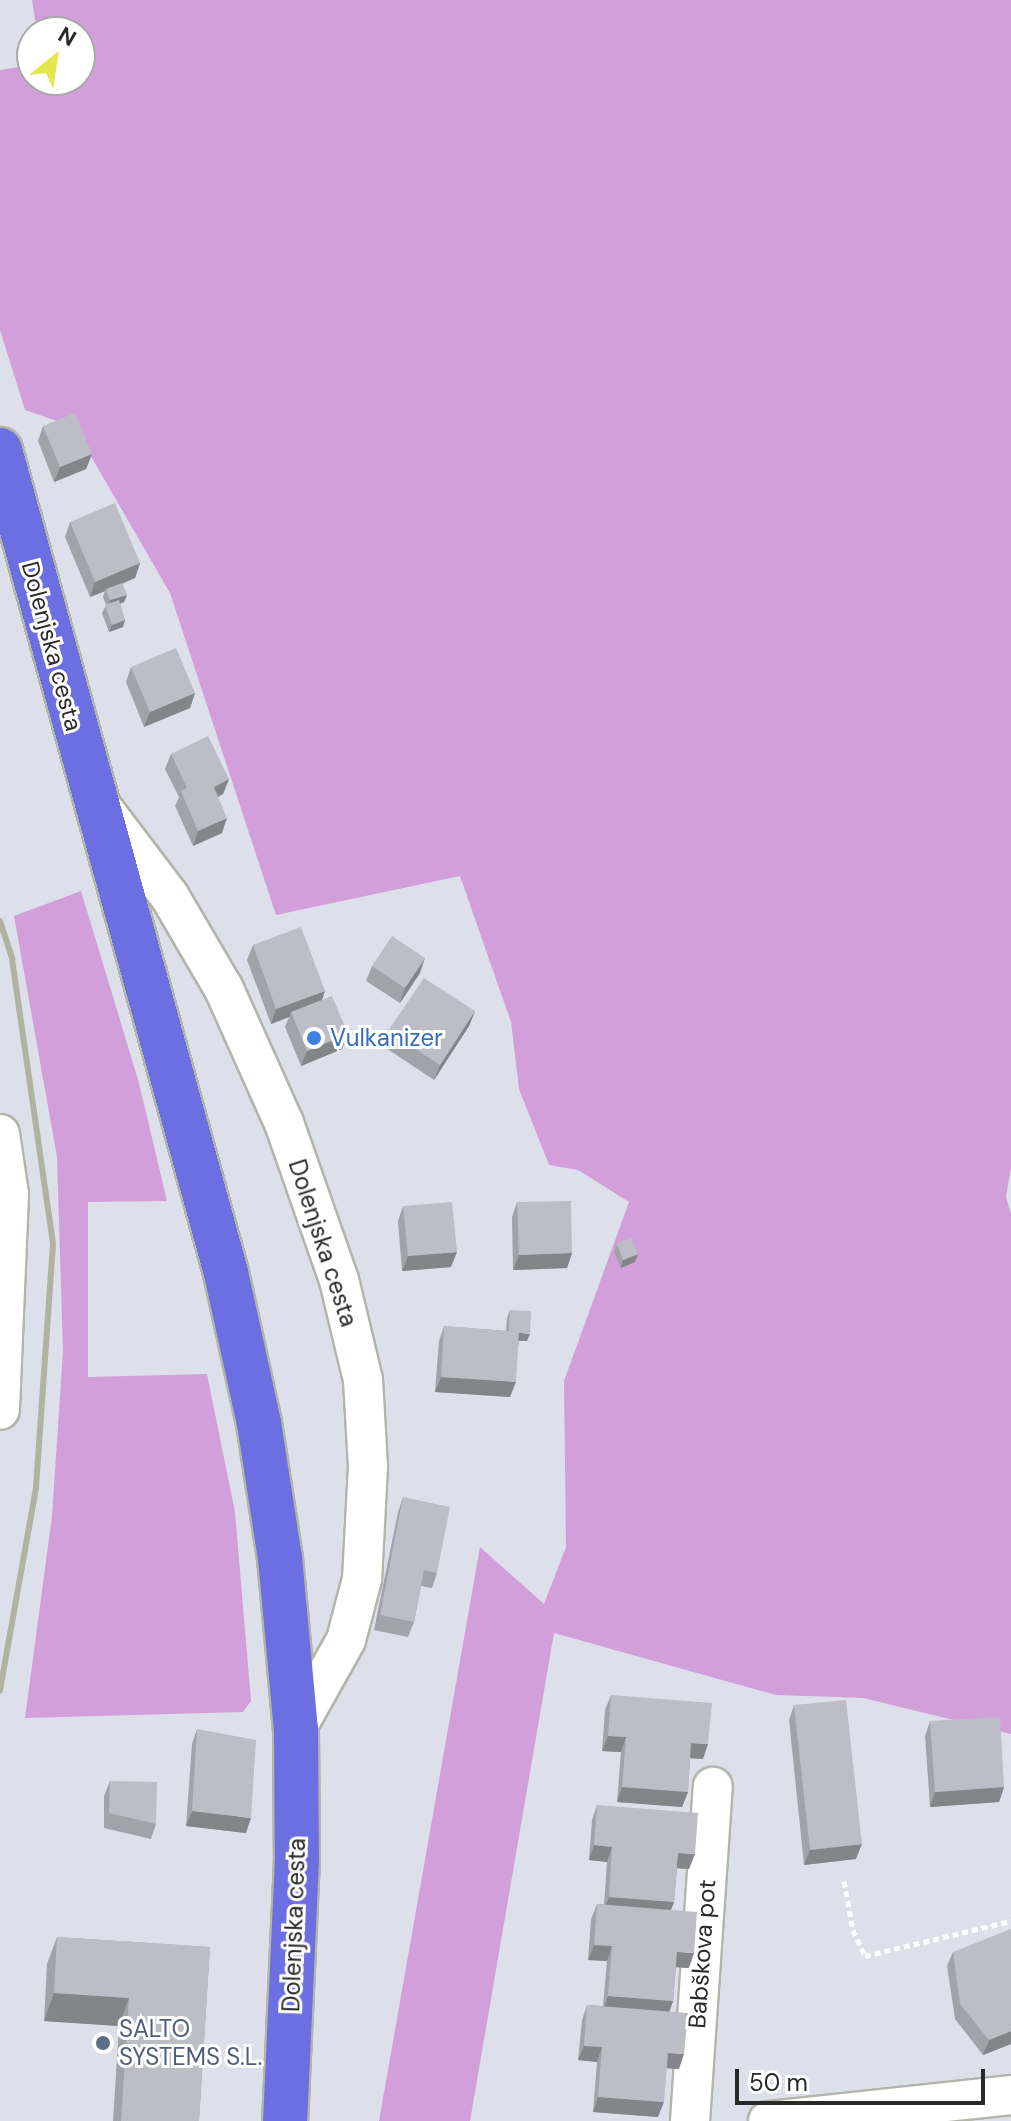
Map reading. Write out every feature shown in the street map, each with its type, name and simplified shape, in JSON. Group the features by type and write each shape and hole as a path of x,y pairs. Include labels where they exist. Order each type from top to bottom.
{"main road":[{"name":"Dolenjska cesta","path":"0,450 226,1273 259,1423 280,1558 296,1729 297,1859 285,2121"}],"street":[{"name":"Dolenjska cesta","path":"93,796 170,897 224,989 284,1123 339,1280 363,1380 368,1466 362,1579 346,1640 296,1729"},
{"path":"0,1134 9,1194 0,1410"},
{"name":"Babškova pot","path":"690,2121 713,1787"},
{"path":"768,2121 1011,2095"}],"path":[{"path":"844,1881 853,1930 865,1956 1011,1921"}],"shaded area":[{"path":"32,0 1011,0 1011,1167 1006,1197 1011,1214 1011,1734 863,1698 776,1695 554,1633 470,2121 379,2121 480,1547 544,1604 566,1547 564,1381 629,1202 578,1170 549,1165 519,1089 511,1022 460,876 276,915 170,593 74,427 25,410 0,330 0,70 16,68 16,96 96,96 96,16 34,16"},
{"path":"81,891 139,1083 167,1201 88,1202 88,1377 207,1374 235,1512 251,1701 243,1712 25,1718 52,1516 63,1351 57,1157 14,916"}],"building":[{"path":"75,413 92,454 60,467 43,426"},
{"path":"115,503 140,563 95,582 70,522"},
{"path":"122,583 127,595 110,600 106,589"},
{"path":"119,600 125,620 112,625 105,605"},
{"path":"176,648 195,693 150,712 131,667"},
{"path":"208,736 229,779 214,787 227,818 198,831 181,791 187,788 171,754"},
{"path":"301,927 325,991 276,1009 253,945"},
{"path":"392,936 425,958 405,988 372,966"},
{"path":"424,978 475,1011 440,1065 388,1031"},
{"path":"332,996 348,1034 307,1051 291,1012"},
{"path":"571,1201 572,1253 519,1255 517,1202"},
{"path":"452,1202 457,1252 408,1256 403,1206"},
{"path":"631,1238 638,1254 623,1260 617,1244"},
{"path":"510,1310 531,1311 530,1334 509,1331"},
{"path":"444,1326 519,1332 516,1382 441,1377"},
{"path":"403,1497 450,1507 437,1573 424,1570 414,1622 380,1615"},
{"path":"611,1695 712,1703 708,1744 691,1743 688,1792 622,1787 626,1737 608,1736"},
{"path":"846,1700 862,1844 810,1850 794,1705"},
{"path":"1000,1717 1004,1787 935,1792 930,1721"},
{"path":"197,1729 256,1740 251,1818 192,1811"},
{"path":"110,1781 157,1782 156,1824 109,1813"},
{"path":"597,1805 698,1813 695,1854 678,1853 674,1902 609,1897 612,1847 594,1845"},
{"path":"597,1904 697,1912 694,1953 677,1952 673,2001 608,1996 612,1946 594,1945"},
{"path":"1011,1929 1011,2031 989,2040 960,2004 953,1952"},
{"path":"57,1937 210,1947 199,2121 121,2121 129,1998 54,1993"},
{"path":"587,2005 688,2013 684,2054 668,2053 664,2102 598,2097 602,2047 584,2046"}],"railway":[{"path":"0,921 12,959 53,1244 36,1488 0,1691"}],"place":[{"name":"Vulkanizer","path":"314,1038"},
{"name":"SALTO SYSTEMS S.L.","path":"103,2043"}]}
